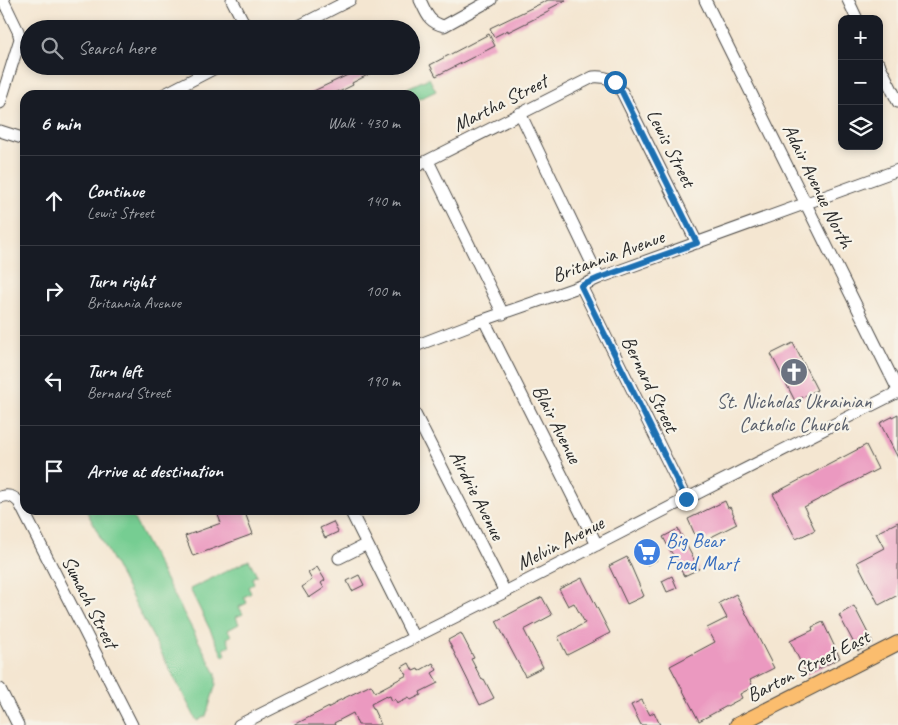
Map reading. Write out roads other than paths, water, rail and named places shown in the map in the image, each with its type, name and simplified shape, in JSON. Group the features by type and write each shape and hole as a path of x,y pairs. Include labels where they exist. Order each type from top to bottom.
{"main road":[{"name":"Barton Street East","path":"737,725 898,643"}],"street":[{"path":"0,102 20,39 18,31 2,0"},
{"path":"232,0 242,20"},
{"path":"311,20 350,0"},
{"path":"420,0 430,18 436,24 444,26 491,0"},
{"name":"Adair Avenue North","path":"704,0 898,391"},
{"path":"848,0 855,15"},
{"path":"883,72 898,102"},
{"path":"173,90 202,75"},
{"name":"Martha Street","path":"420,165 593,77 604,76"},
{"name":"Lewis Street","path":"604,76 615,82 622,92 697,243"},
{"path":"520,113 599,278"},
{"path":"0,131 20,138"},
{"path":"428,161 503,314"},
{"name":"Britannia Avenue","path":"420,344 898,170"},
{"name":"Bernard Street","path":"581,286 686,499"},
{"name":"Blair Avenue","path":"484,320 597,545"},
{"name":"Melvin Avenue","path":"239,725 505,592 898,391"},
{"name":"Airdrie Avenue","path":"420,424 505,592"},
{"name":"Sumach Street","path":"0,497 13,497 20,506"},
{"name":"Sumach Street","path":"25,515 132,725"},
{"path":"352,515 414,638"},
{"path":"340,558 367,544"},
{"path":"0,689 18,725"}],"place":[{"name":"St. Nicholas Ukrainian Catholic Church","path":"794,372"},
{"name":"Big Bear Food Mart","path":"647,552"}]}
